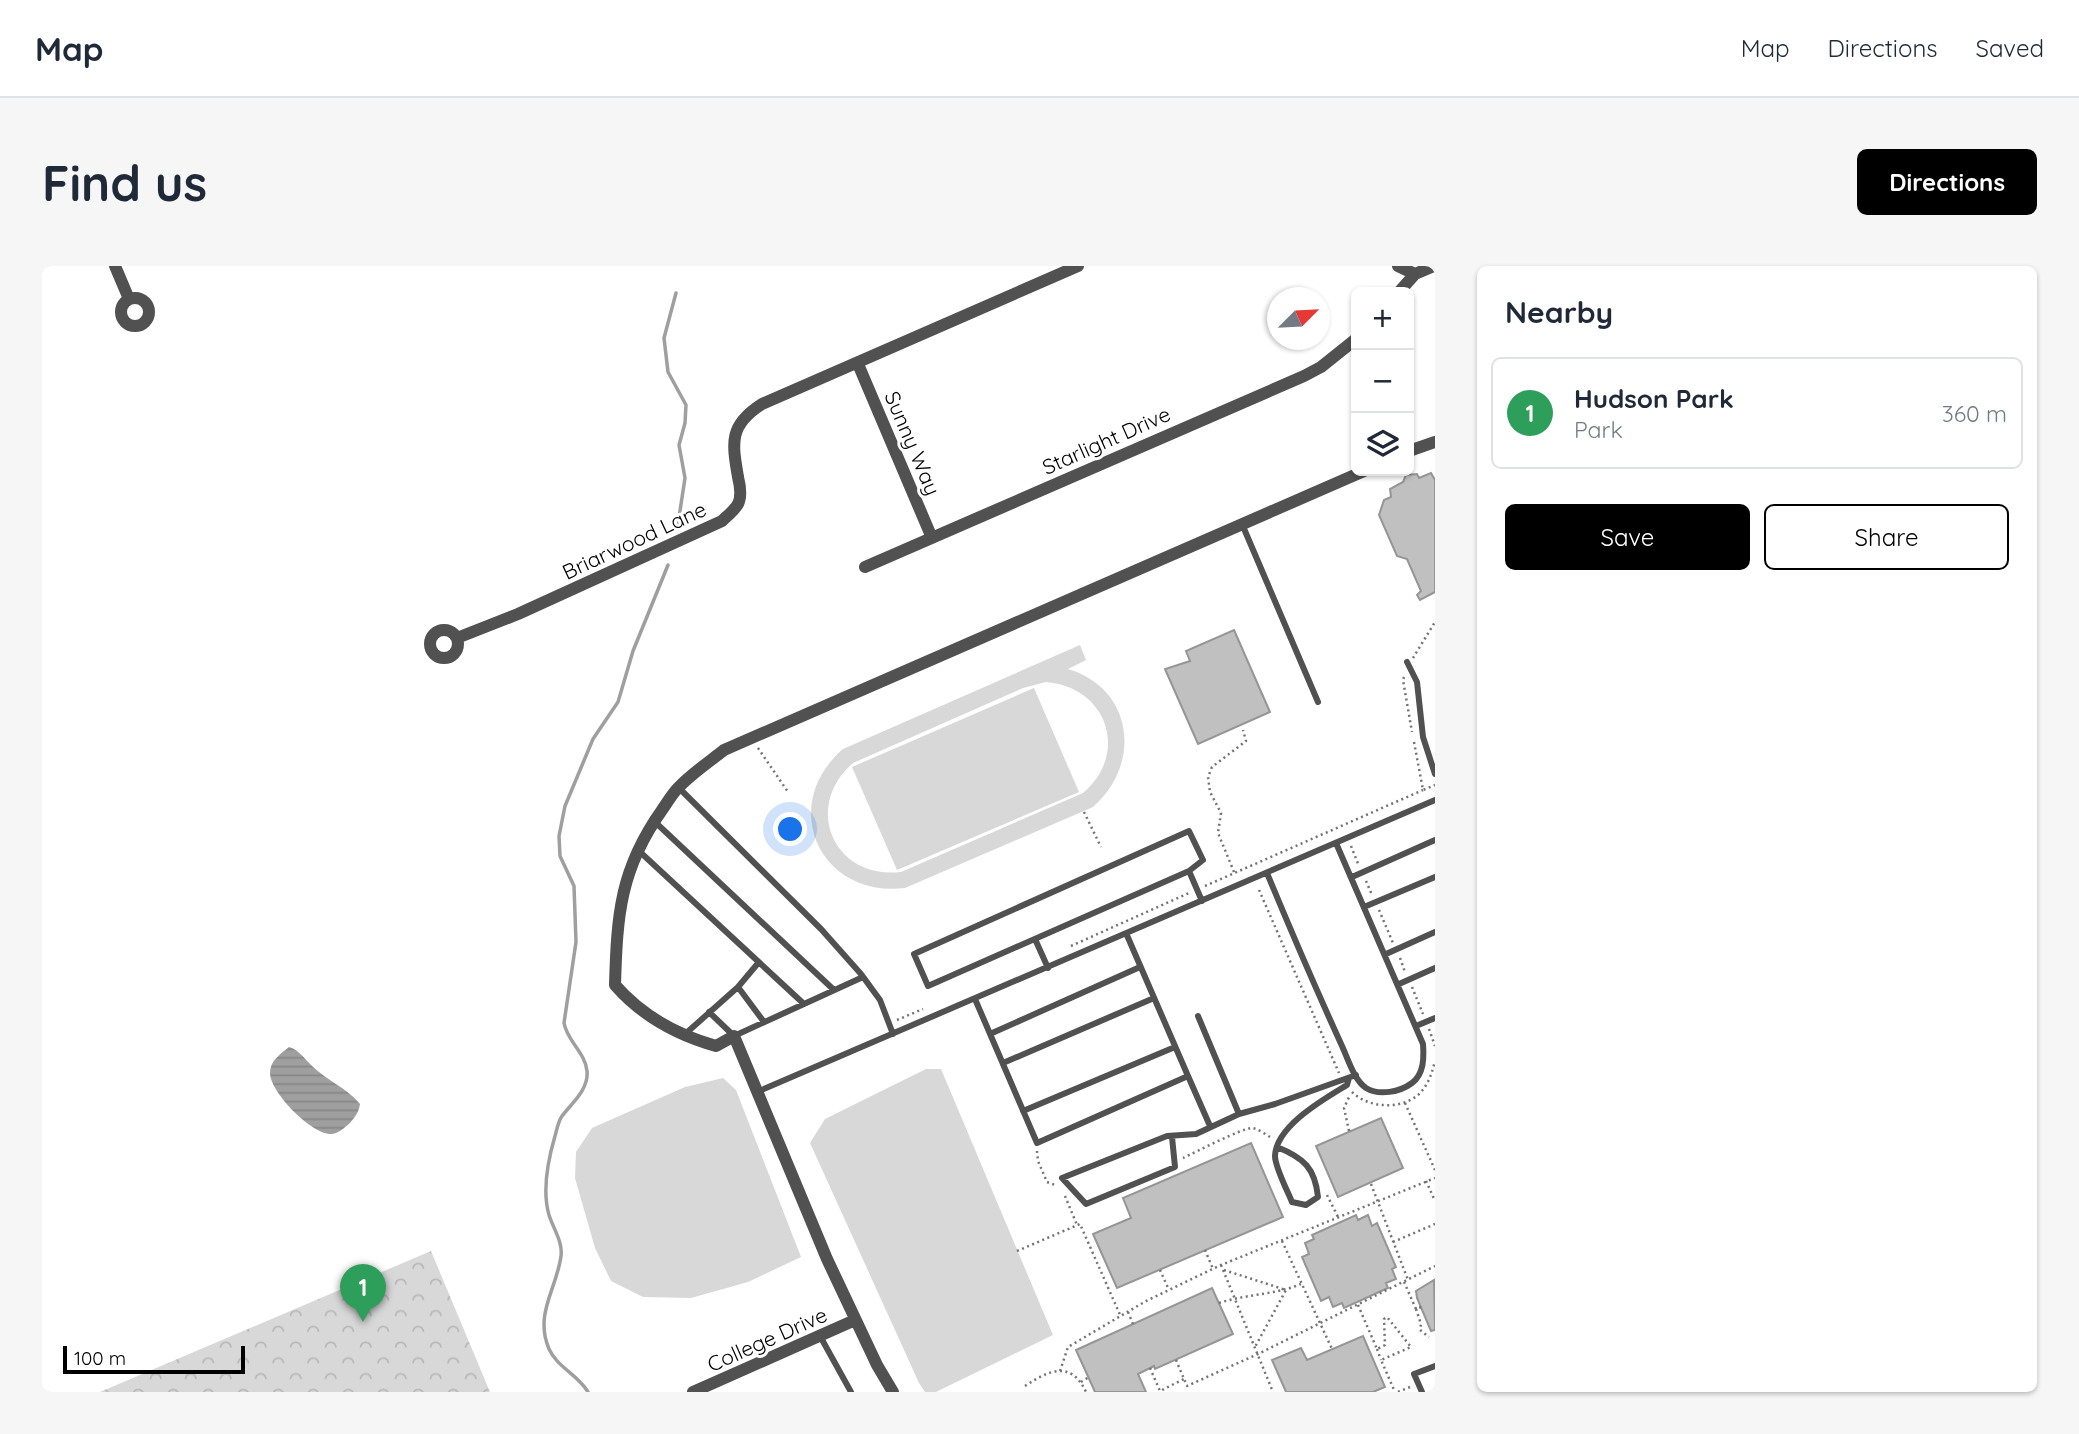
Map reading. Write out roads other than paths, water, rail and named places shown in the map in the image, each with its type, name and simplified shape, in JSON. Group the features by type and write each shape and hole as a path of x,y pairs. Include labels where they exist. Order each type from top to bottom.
{"street":[{"path":"115,266 129,299"},
{"name":"Briarwood Lane","path":"457,638 518,614 722,521 738,504 741,489 732,445 738,424 762,404 1077,266"},
{"path":"1398,266 1415,274"},
{"path":"1403,287 1415,274 1434,266"},
{"name":"Starlight Drive","path":"865,567 1304,376 1321,367 1351,343"},
{"name":"Sunny Way","path":"859,363 932,538"},
{"path":"1414,449 1435,442"},
{"path":"893,1392 877,1366 827,1259 734,1036 716,1046 684,1035 646,1015 631,1004 615,985 616,938 621,895 638,850 678,787 724,750 1352,476"},
{"name":"College Drive","path":"693,1392 855,1320"}],"lane":[{"path":"1242,524 1318,702"},
{"path":"1408,664 1417,682 1423,737 1435,774"},
{"path":"678,787 821,929 863,977 880,1000 893,1034"},
{"path":"757,1092 1435,800"},
{"path":"654,821 834,990"},
{"path":"1189,831 1203,860 1189,872 928,986 914,954 1189,831"},
{"path":"1352,877 1435,840"},
{"path":"1267,873 1352,1077 1375,1092 1395,1091 1413,1082 1425,1059 1423,1044 1336,843"},
{"path":"638,850 804,1004"},
{"path":"1189,872 1202,901"},
{"path":"1364,907 1435,877"},
{"path":"1386,954 1435,932"},
{"path":"1126,933 1210,1126"},
{"path":"1035,939 1048,968"},
{"path":"684,1035 738,987 759,962"},
{"path":"990,1034 1140,967"},
{"path":"1399,984 1435,968"},
{"path":"709,1012 734,1036 863,977"},
{"path":"738,987 764,1022"},
{"path":"1003,1063 1154,998"},
{"path":"975,999 1037,1143 1188,1076"},
{"path":"1198,1016 1239,1114"},
{"path":"1416,1026 1435,1018"},
{"path":"1023,1111 1175,1047"},
{"path":"1172,1137 1175,1167 1086,1204 1062,1178 1167,1136 1196,1134 1239,1114 1275,1104 1341,1078 1352,1077"},
{"path":"1278,1144 1297,1155 1317,1178 1318,1197 1306,1205 1292,1202 1275,1157 1278,1144 1298,1118 1347,1085 1352,1077"},
{"path":"820,1336 851,1392"},
{"path":"1422,1392 1414,1374 1435,1366"}],"waterway":[{"path":"676,293 664,338 668,372 686,405 685,423 679,445 685,478 678,524"},
{"path":"588,1392 549,1349 544,1324 561,1256 559,1240 547,1206 548,1165 562,1116 583,1090 587,1078 586,1064 564,1023 576,942 574,886 560,856 559,836 565,806 593,739 618,702 633,651 668,565"}],"place":[{"name":"Hudson Park","path":"363,1322"}]}
